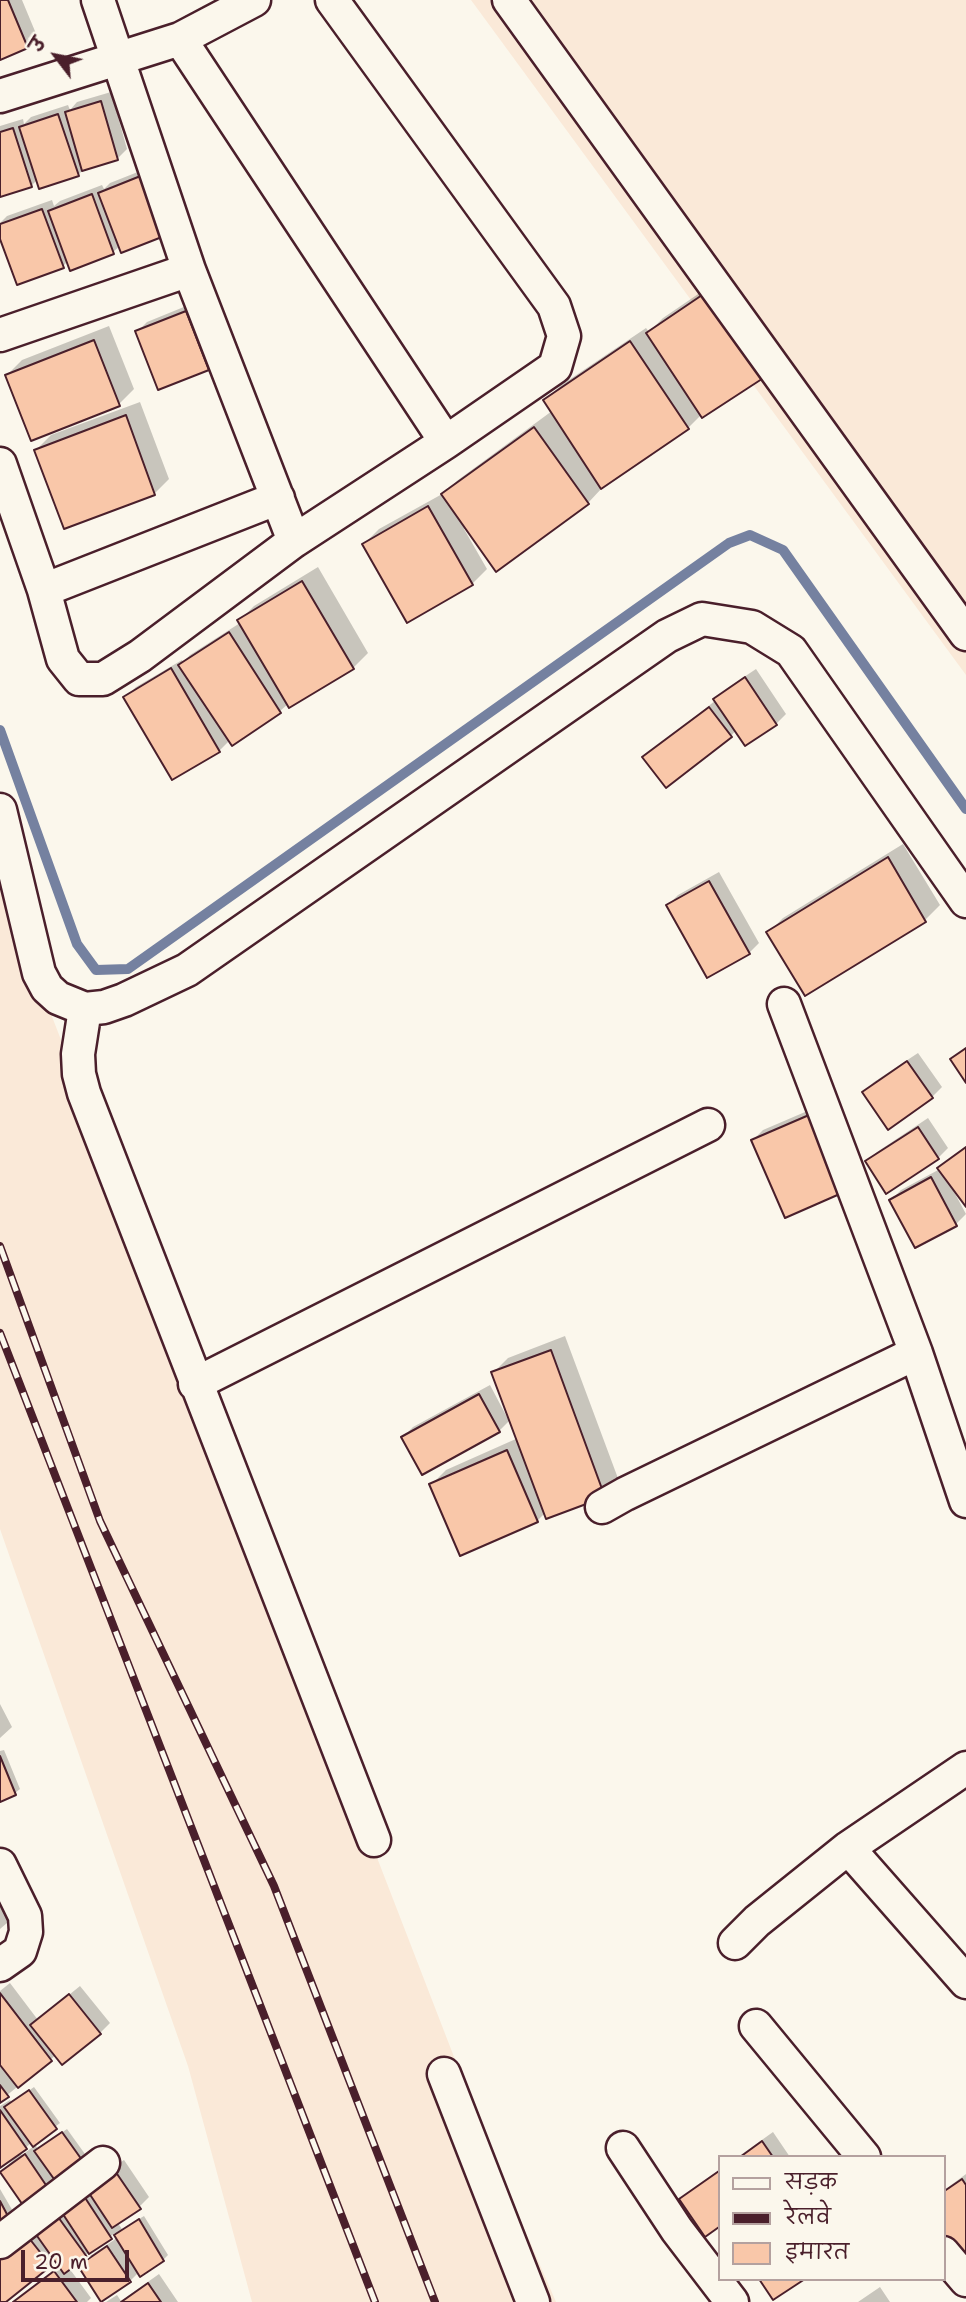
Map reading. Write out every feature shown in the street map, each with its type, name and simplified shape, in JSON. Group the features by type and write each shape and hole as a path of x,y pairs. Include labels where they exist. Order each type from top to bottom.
{"street":[{"path":"98,0 189,270 294,541"},
{"path":"0,96 180,39 254,0"},
{"path":"0,464 44,590 63,659 79,679 103,679 140,656 294,541 555,367 564,336 554,306 332,0"},
{"path":"509,0 966,634"},
{"path":"180,39 446,442"},
{"path":"0,335 189,270"},
{"path":"44,590 278,498"},
{"path":"0,810 39,973 47,988 58,998 85,1009 104,1007 187,970 667,636 702,619 752,627 791,651 966,901"},
{"path":"784,1004 916,1353 966,1501"},
{"path":"85,1009 78,1054 84,1093 373,1840"},
{"path":"195,1384 708,1125"},
{"path":"601,1507 916,1353"},
{"path":"735,1943 757,1921 848,1848 966,1768"},
{"path":"848,1848 966,1982"},
{"path":"0,1865 25,1916 26,1932 20,1951 0,1965"},
{"path":"756,2026 862,2155"},
{"path":"444,2074 533,2302"},
{"path":"623,2148 677,2230 732,2302"},
{"path":"0,2242 103,2163"},
{"path":"945,2255 966,2280"}],"shaded area":[{"path":"471,0 966,0 966,675"},
{"path":"0,882 490,2150 556,2302 252,2302 188,2066 0,1529"}],"building":[{"path":"0,0 8,0 28,48 0,60"},
{"path":"101,101 118,160 82,171 65,112"},
{"path":"58,114 79,176 39,189 19,127"},
{"path":"13,128 32,187 0,197 0,132"},
{"path":"143,175 167,235 121,253 98,193"},
{"path":"92,194 114,254 70,271 48,211"},
{"path":"42,209 64,268 17,285 0,239 0,224"},
{"path":"711,289 768,375 702,418 646,333"},
{"path":"186,311 209,370 158,390 135,331"},
{"path":"94,340 120,406 31,441 5,375"},
{"path":"630,341 689,429 601,489 543,400"},
{"path":"126,415 155,495 64,529 34,450"},
{"path":"534,427 589,504 496,572 441,494"},
{"path":"428,506 473,585 407,623 362,544"},
{"path":"302,581 354,669 289,708 237,620"},
{"path":"229,632 281,713 232,746 178,665"},
{"path":"171,668 220,752 172,780 123,697"},
{"path":"745,677 777,725 745,746 713,699"},
{"path":"709,707 732,737 666,788 642,757"},
{"path":"888,857 926,922 805,996 766,932"},
{"path":"709,881 750,954 707,978 666,905"},
{"path":"966,1048 966,1083 950,1059"},
{"path":"907,1061 933,1098 888,1130 862,1092"},
{"path":"809,1115 842,1193 785,1218 751,1140"},
{"path":"918,1127 939,1159 886,1194 865,1161"},
{"path":"966,1147 966,1207 937,1168"},
{"path":"931,1177 957,1226 915,1248 889,1200"},
{"path":"551,1350 605,1497 546,1519 491,1372"},
{"path":"479,1394 500,1432 422,1475 401,1437"},
{"path":"507,1450 538,1522 460,1556 429,1484"},
{"path":"0,1756 16,1795 0,1802"},
{"path":"0,1993 52,2061 18,2088 0,2065"},
{"path":"69,1994 101,2034 62,2065 30,2025"},
{"path":"0,2085 9,2097 0,2103"},
{"path":"29,2090 57,2129 33,2147 4,2107"},
{"path":"0,2110 27,2149 0,2168"},
{"path":"62,2132 87,2167 59,2186 34,2151"},
{"path":"762,2141 772,2155 743,2155"},
{"path":"25,2154 52,2194 27,2211 0,2172"},
{"path":"113,2168 141,2209 112,2228 85,2187"},
{"path":"718,2172 718,2228 705,2237 679,2199"},
{"path":"962,2179 966,2185 966,2267 945,2237 945,2191"},
{"path":"80,2190 112,2239 89,2254 57,2205"},
{"path":"0,2201 10,2220 0,2225"},
{"path":"53,2210 87,2257 64,2274 30,2226"},
{"path":"139,2219 164,2261 140,2277 114,2235"},
{"path":"25,2233 51,2266 6,2302 0,2302 0,2254"},
{"path":"107,2246 131,2282 101,2302 78,2266"},
{"path":"54,2271 77,2302 13,2302"},
{"path":"760,2281 802,2281 773,2300"},
{"path":"148,2283 161,2302 121,2302"}],"waterway":[{"path":"0,730 77,944 96,970 128,969 729,543 750,535 783,550 966,809"}],"railway":[{"path":"0,1246 100,1521 274,1886 435,2302"},
{"path":"0,1333 375,2302"}]}
